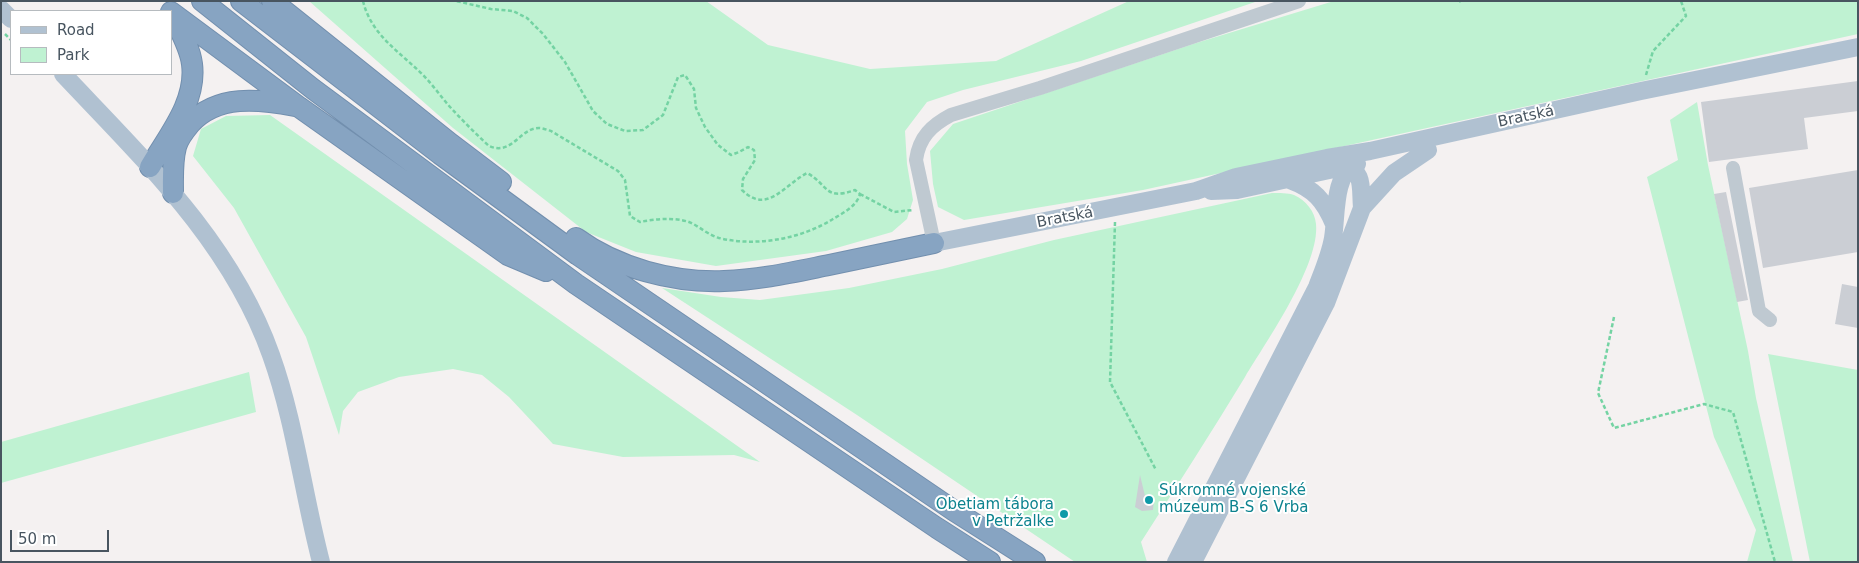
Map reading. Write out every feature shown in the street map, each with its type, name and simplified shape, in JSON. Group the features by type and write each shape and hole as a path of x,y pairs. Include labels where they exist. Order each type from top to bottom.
{"highway":[{"path":"158,1 169,10"},
{"path":"202,1 313,89 576,284 929,523 990,562"},
{"path":"241,1 260,6 587,246 621,263 690,280 722,282 776,276 934,243"},
{"path":"260,6 440,154 578,255 953,510 1035,562"},
{"path":"172,13 298,107 508,255 576,284"},
{"path":"150,166 186,103 192,80 192,62 172,14"},
{"path":"173,193 173,168 176,145 185,130 199,114 220,105 242,100 266,101 298,107"}],"main road":[{"path":"1,9 10,18"},
{"name":"Bratská","path":"934,243 1196,191 1236,177 1370,151 1641,91 1858,47"},
{"name":"Bratská","path":"1196,191 1237,190 1290,180 1350,165 1565,121 1858,54"},
{"path":"64,75 150,166 209,237 230,269 251,308 271,355 295,439 321,562"},
{"path":"1193,562 1326,303 1362,208 1394,173 1428,150"},
{"path":"1176,562 1317,287 1328,258 1342,176 1350,165 1370,151"},
{"path":"1327,158 1342,160 1356,171 1360,180 1362,208"},
{"path":"1290,180 1305,186 1315,194 1329,213 1334,224"}],"street":[{"path":"934,243 916,160 920,145 928,131 938,122 951,115 1040,88 1299,1"},
{"path":"1733,168 1759,311 1770,320"}],"path":[{"path":"363,1 373,26 388,44 423,75 451,108 489,146 497,150 532,130 539,128 551,131 618,171 625,180 630,216 640,222 657,218 688,222 718,238 749,241 788,239 819,228 846,211 858,201 860,194"},
{"path":"456,1 513,11 527,18 543,34 565,62 593,111 607,124 626,131 643,130 663,115 678,77 685,75 694,90 696,108 705,128 718,145 731,154 748,147 754,150 755,160 743,179 742,190 749,197 760,201 778,195 798,177 807,173 815,177 827,190 838,195 855,190 894,212 927,209"},
{"path":"1645,77 1653,51 1686,16 1681,1"},
{"path":"1,30 10,39"},
{"path":"1115,208 1110,382 1156,470"},
{"path":"1614,317 1598,393 1614,428 1704,404 1733,412 1775,562"}],"green space":[{"path":"309,1 706,1 768,45 870,69 996,61 1129,1 1258,1 1081,61 963,90 927,102 905,131 907,164 913,200 907,219 892,232 826,251 716,266 636,252 586,232 453,128"},
{"path":"1334,1 1858,1 1858,34 1143,190 964,220 938,207 933,184 930,151 953,124 1193,44"},
{"path":"1697,102 1708,165 1748,351 1756,398 1793,562 1747,562 1756,530 1714,437 1647,177 1678,160 1670,120"},
{"path":"270,115 760,462 734,455 623,457 553,444 509,397 482,375 453,369 399,377 358,392 343,411 339,435 306,337 234,208 193,156 201,129 226,116"},
{"path":"1272,193 1294,195 1306,203 1312,211 1316,224 1315,241 1310,260 1278,324 1141,542 1147,562 1075,562 857,415 662,288 721,297 760,300 849,288 942,269 1054,240"},
{"path":"1768,354 1858,370 1858,562 1810,562"},
{"path":"249,372 256,412 1,483 1,442"}],"building":[{"path":"1858,81 1858,111 1804,118 1808,149 1709,162 1701,102"},
{"path":"1858,170 1858,252 1763,268 1749,188"},
{"path":"1726,192 1748,300 1737,302 1714,194"},
{"path":"1842,284 1858,287 1858,328 1835,324"},
{"path":"1140,475 1145,496 1154,497 1153,510 1142,511 1135,507"}],"place":[{"name":"Súkromné vojenské múzeum B-S 6 Vrba","path":"1149,500"},
{"name":"Obetiam tábora v Petržalke","path":"1064,514"}]}
